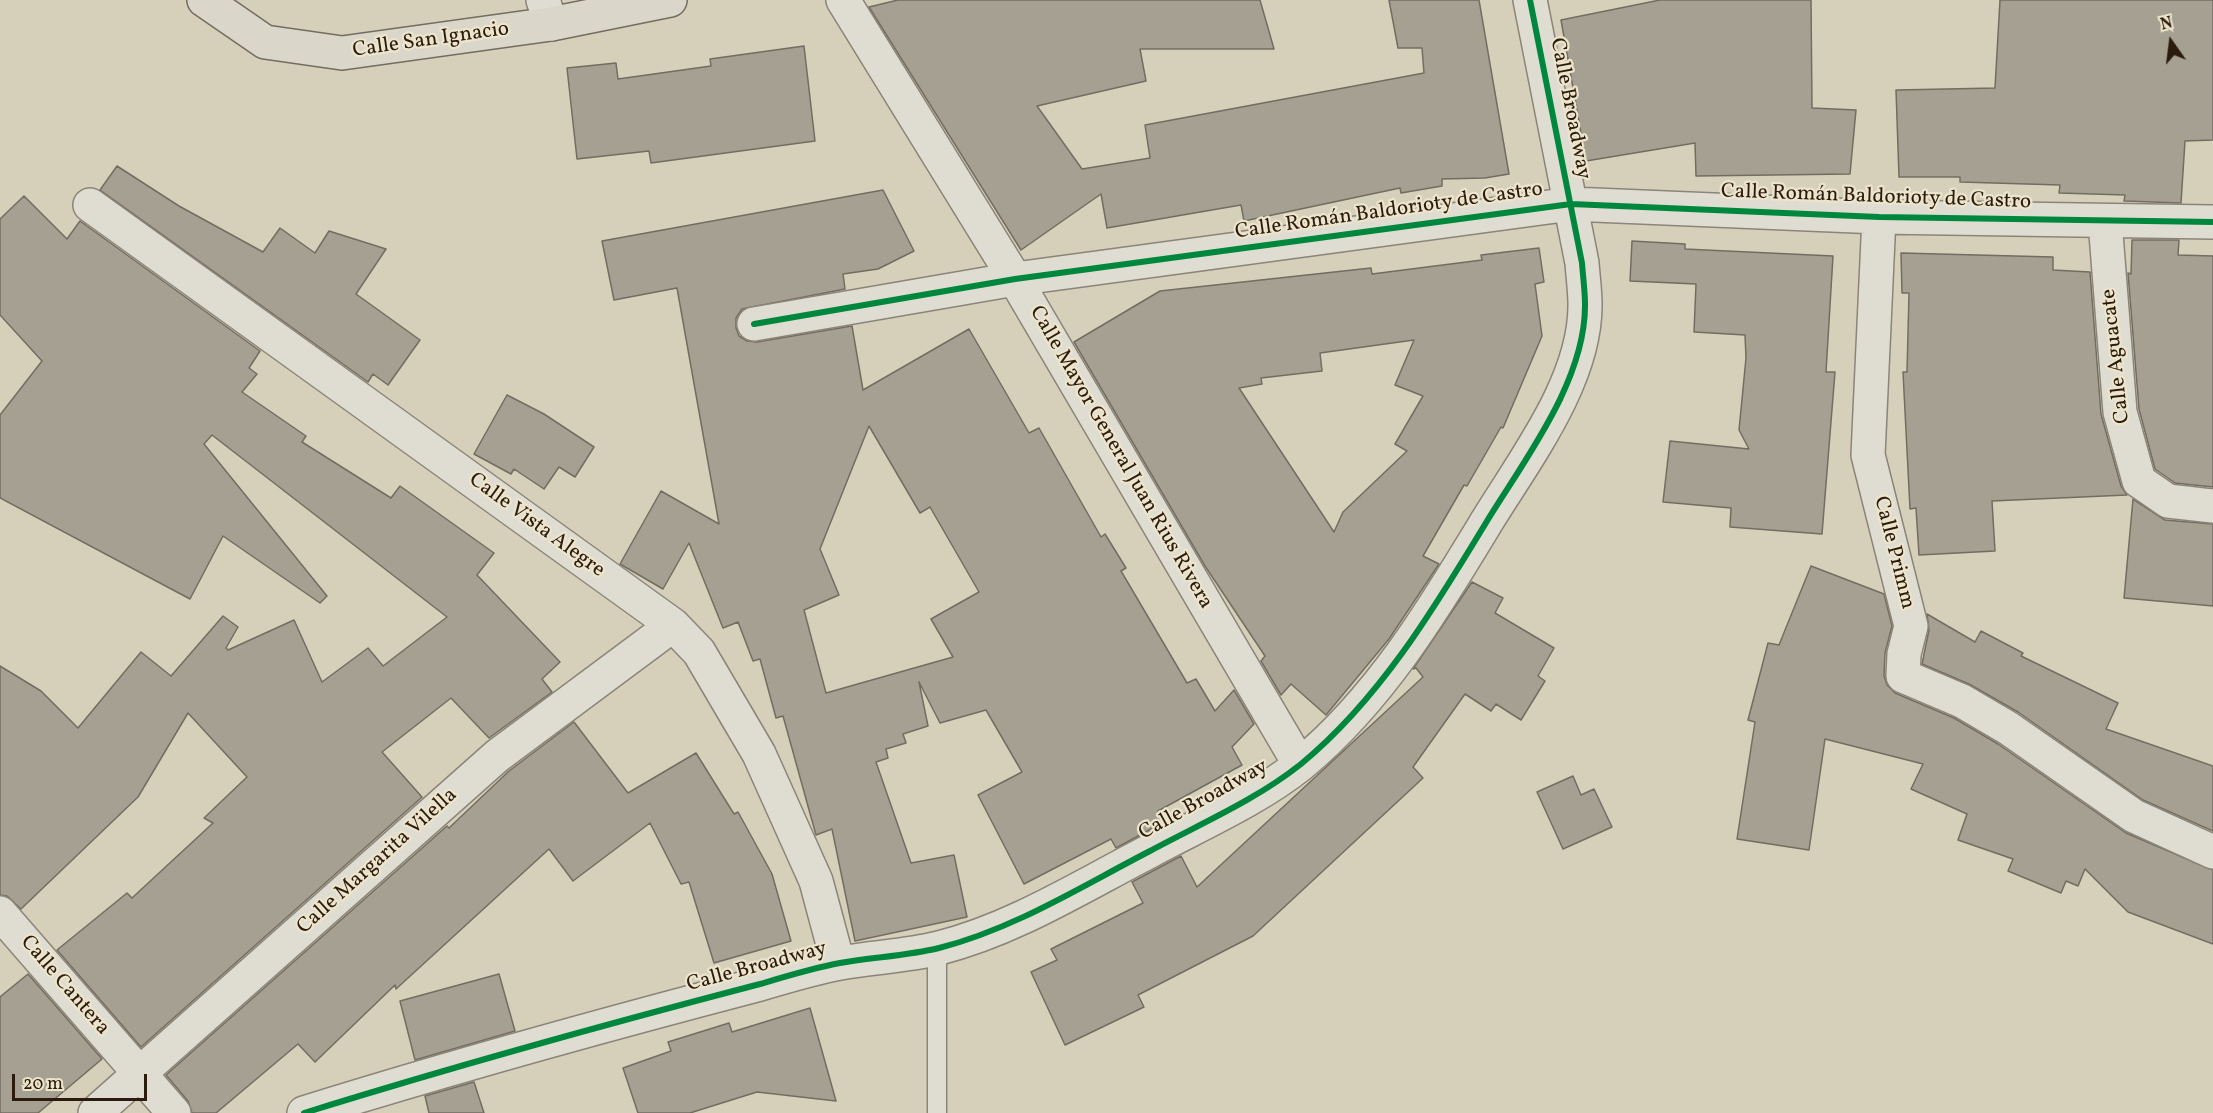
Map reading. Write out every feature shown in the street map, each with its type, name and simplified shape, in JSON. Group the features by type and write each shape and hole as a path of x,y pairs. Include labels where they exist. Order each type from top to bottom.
{"main road":[{"name":"Calle San Ignacio","path":"204,0 265,42 342,53 547,12 670,0"}],"street":[{"name":"Calle Mayor General Juan Rius Rivera","path":"843,0 1015,279 1300,765"},
{"name":"Calle Broadway","path":"304,1113 535,1044 838,963 937,949 975,937 1030,914 1248,799 1300,765 1338,728 1381,680 1445,590 1548,422 1569,380 1580,344 1586,307 1582,263 1530,0"},
{"name":"Calle Román Baldorioty de Castro","path":"754,324 1015,279 1571,204 1879,217 2213,222"},
{"name":"Calle Vista Alegre","path":"90,205 673,625 699,652 759,754 816,881 838,963"},
{"name":"Calle Primm","path":"1879,217 1868,454 1911,626 1904,654 1903,676 1962,701 2008,728 2134,816 2213,852"},
{"name":"Calle Aguacate","path":"2105,221 2120,412 2139,481 2168,501 2213,506"},
{"name":"Calle Margarita Vilella","path":"95,1113 497,756 673,625"},
{"name":"Calle Cantera","path":"0,913 174,1113"}],"lane":[{"path":"937,949 937,1113"}],"building":[{"path":"898,0 1260,0 1274,49 1140,49 1146,81 1037,106 1082,169 1150,158 1145,125 1424,73 1422,48 1398,48 1389,0 1479,0 1509,174 1485,178 1442,179 1442,186 1401,193 1400,188 1244,221 1241,205 1107,228 1101,194 1021,250 869,7"},
{"path":"1660,0 1811,0 1812,108 1856,110 1850,174 1696,176 1695,143 1586,161 1561,20"},
{"path":"2000,0 2213,0 2213,140 2185,141 2181,203 2124,201 2125,195 2059,193 2060,185 1960,182 1960,177 1899,177 1896,90 1995,88"},
{"path":"804,46 815,141 651,163 649,151 577,159 567,68 616,63 618,79 711,66 710,59"},
{"path":"117,166 179,206 263,252 280,228 315,253 329,231 386,249 356,294 420,340 388,385 373,374 368,382 100,190"},
{"path":"883,190 914,251 878,269 843,274 845,289 742,309 736,318 739,336 747,341 757,342 852,326 863,390 969,329 1029,433 1039,428 1101,537 1105,534 1126,568 1121,571 1187,683 1196,679 1215,711 1234,690 1254,724 1232,747 1242,765 1158,811 1164,822 1116,848 1111,839 1024,884 978,795 1022,772 986,710 940,723 919,682 928,726 903,734 906,743 886,749 888,758 876,762 911,863 954,855 967,917 855,941 832,829 816,835 783,716 776,718 760,659 753,661 738,622 723,628 689,543 663,589 620,564 661,491 719,524 677,288 614,300 602,241","holes":["869,426 920,513 930,507 979,592 931,619 953,657 826,693 804,610 839,595 820,549"]},
{"path":"24,196 67,239 80,221 260,351 249,368 257,374 242,392 306,436 302,442 391,498 400,486 494,553 477,575 560,662 542,679 552,692 489,738 451,698 382,752 422,797 141,1047 57,950 127,893 132,898 213,823 204,818 247,777 188,713 138,797 21,909 7,896 0,895 0,666 41,691 78,728 141,652 171,676 223,616 238,627 226,648 228,650 294,620 322,682 368,648 383,666 447,617 212,435 204,444 327,596 320,603 223,536 190,599 0,498 0,415 42,361 0,315 0,219"},
{"path":"2132,240 2179,240 2178,255 2213,256 2213,487 2175,483 2155,469 2139,409 2128,273 2131,274"},
{"path":"1632,241 1685,244 1685,249 1833,256 1826,372 1835,372 1822,534 1730,527 1731,508 1663,502 1670,441 1749,449 1739,430 1746,358 1745,335 1694,332 1696,284 1630,281"},
{"path":"1539,248 1544,282 1535,284 1542,336 1503,428 1501,427 1467,486 1464,485 1423,556 1439,564 1389,639 1326,715 1291,684 1281,695 1261,661 1265,656 1205,566 1074,342 1160,291 1371,268 1372,274 1482,260 1481,255","holes":["1414,340 1395,385 1423,396 1395,444 1407,451 1343,512 1334,532 1239,388 1262,384 1261,378 1322,371 1320,353"]},
{"path":"1901,253 2053,257 2053,270 2090,272 2101,414 2121,486 2127,495 1992,501 1995,551 1919,555 1916,508 1910,509 1903,372 1907,372 1909,293 1902,293"},
{"path":"507,395 544,414 594,447 575,477 559,467 544,489 514,469 511,474 474,454"},
{"path":"2133,499 2165,520 2213,524 2213,606 2124,598"},
{"path":"1811,566 1884,594 1892,626 1885,653 1884,676 1887,685 1895,693 1954,718 1998,744 2126,833 2213,870 2213,944 2128,912 2085,869 2078,886 2066,881 2061,893 2008,871 2013,859 1958,840 1967,814 1911,789 1923,764 1825,739 1809,850 1737,839 1755,722 1748,720 1768,643 1779,645"},
{"path":"1472,582 1503,598 1495,613 1554,648 1538,676 1545,681 1521,720 1496,704 1491,711 1465,694 1413,767 1423,778 1253,936 1138,995 1144,1007 1065,1045 1031,972 1057,960 1051,949 1143,903 1132,882 1181,856 1197,887 1423,677 1416,668 1413,669"},
{"path":"1927,614 1975,642 1981,631 2023,653 2021,656 2118,703 2106,729 2213,766 2213,831 2143,800 2018,712 1969,684 1922,664 1929,630"},
{"path":"574,722 628,793 696,753 734,814 738,812 772,874 791,941 714,963 689,882 681,884 650,823 573,881 549,849 396,989 395,985 315,1062 298,1044 216,1113 192,1113 188,1101 166,1075 447,826 449,828 509,771"},
{"path":"1573,776 1581,795 1594,789 1612,827 1563,849 1537,792"},
{"path":"28,974 102,1059 38,1113 0,1113 0,997"},
{"path":"499,974 515,1031 415,1060 400,1001"},
{"path":"810,1008 836,1101 757,1092 690,1113 638,1113 623,1068 671,1051 668,1042 729,1023 732,1032"},
{"path":"474,1082 484,1113 429,1113 425,1096"}],"cycle path":[{"path":"304,1113 531,1046 810,970 852,961 927,951 967,940 1047,906 1247,800 1284,777 1330,738 1381,681 1447,586 1551,418 1575,361 1583,333 1585,304 1582,263 1530,0"},
{"path":"754,324 1015,279 1571,204 1879,217 2213,222"}]}
